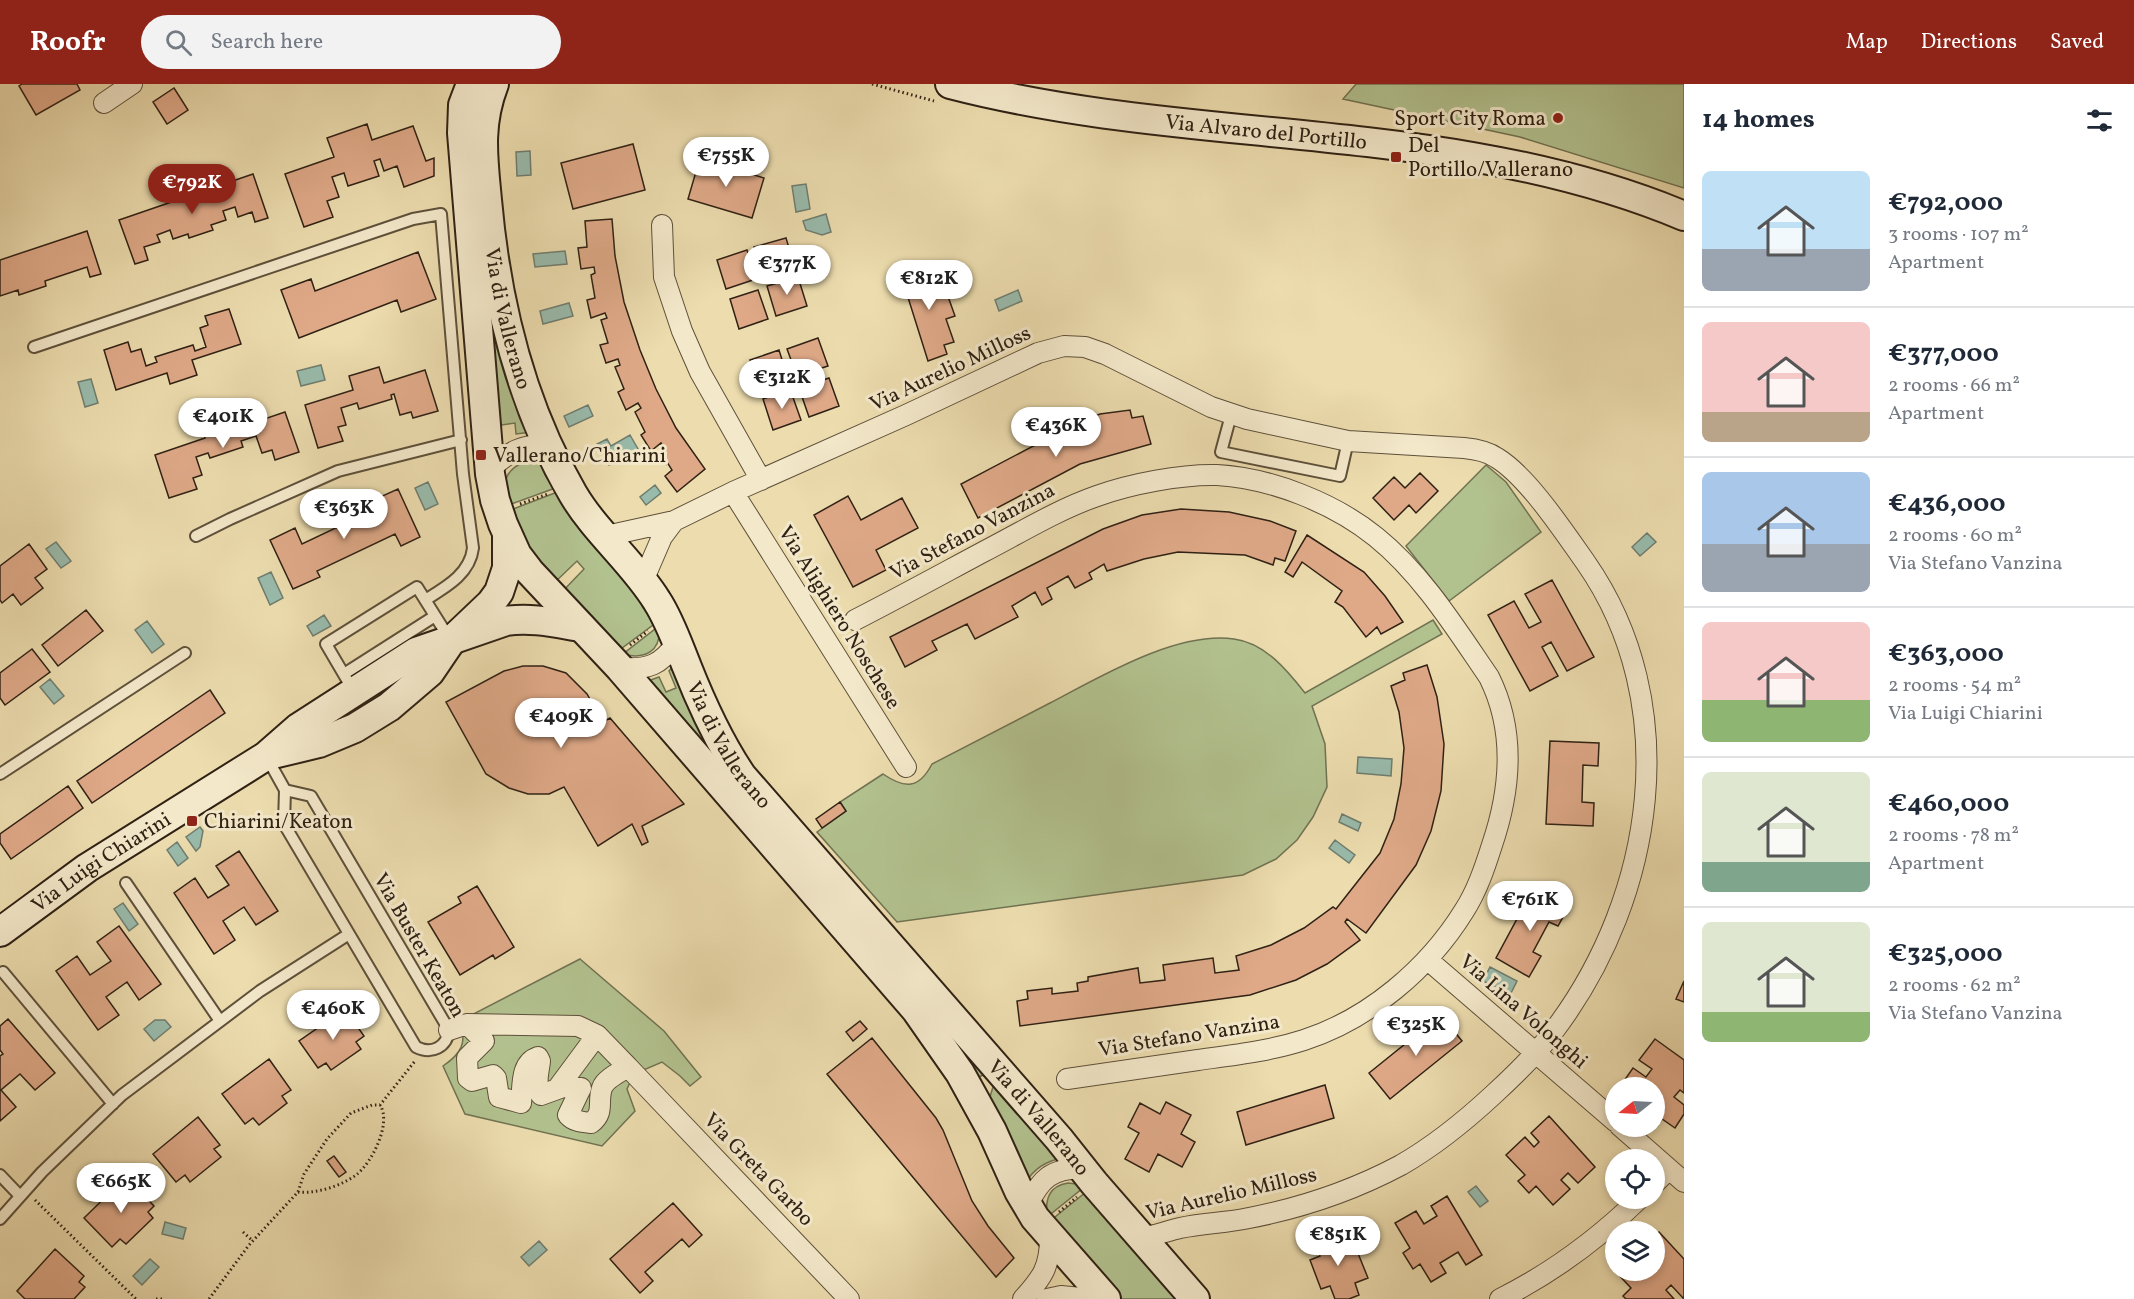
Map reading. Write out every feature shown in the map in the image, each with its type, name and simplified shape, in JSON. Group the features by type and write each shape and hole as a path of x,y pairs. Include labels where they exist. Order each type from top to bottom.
{"street":[{"path":"104,103 132,84"},
{"name":"Via di Vallerano","path":"471,84 463,105 462,133 490,469 495,500 517,555 615,663 916,1010 970,1090 1027,1206 1053,1226 1106,1299"},
{"name":"Via di Vallerano","path":"494,84 485,111 482,136 496,276 519,369 549,446 574,495 658,602 712,726 742,776 1195,1299"},
{"name":"Via Alvaro del Portillo","path":"950,84 999,96 1098,113 1456,153 1595,183 1684,216"},
{"path":"662,225 664,277 682,331 700,372 761,480"},
{"name":"Via Aurelio Milloss","path":"606,536 674,521 1038,353 1064,346 1085,347 1105,354 1230,415 1348,441 1464,448 1490,454 1508,465 1529,487 1592,572 1615,611 1635,662 1645,711 1647,760 1643,817 1634,865 1613,925 1588,979 1556,1029 1536,1053 1481,1106 1441,1139 1406,1161 1333,1195 1277,1212 1181,1228 1141,1238"},
{"path":"490,469 519,448 536,445 549,446"},
{"name":"Via Stefano Vanzina","path":"855,620 1059,512 1097,496 1142,484 1209,475 1234,477 1286,490 1329,507 1364,528 1385,545 1413,574 1490,677 1500,701 1506,726 1509,757 1504,795 1494,839 1465,910 1428,960 1361,1013 1306,1039 1262,1051 1067,1079"},
{"name":"Via Alighiero Noschese","path":"733,492 906,767"},
{"path":"643,581 662,537 674,521"},
{"name":"Via Luigi Chiarini","path":"0,932 87,868 266,756 282,740 313,733 355,728 389,707 423,662 451,641 491,603 502,586 507,568 506,532"},
{"name":"Via Luigi Chiarini","path":"451,641 516,620 537,620 581,627"},
{"path":"615,663 642,669 654,665 666,656 672,630"},
{"name":"Via Luigi Chiarini","path":"313,733 349,683 423,662"},
{"name":"Via Lina Volonghi","path":"1428,960 1605,1113"},
{"path":"458,1027 578,1026 597,1035 557,1089"},
{"path":"458,1027 484,1041 467,1058 468,1077 472,1081 493,1076 496,1078 499,1097 521,1103 526,1066 538,1057 540,1061 537,1084 541,1095 557,1089 580,1088 568,1115 571,1119 591,1123 601,1111 601,1090 605,1083 631,1070"},
{"name":"Via Greta Garbo","path":"597,1035 849,1299"},
{"path":"1633,1137 1677,1176"},
{"path":"1027,1206 1039,1185 1050,1174 1082,1168"},
{"path":"1500,1299 1549,1272 1579,1251 1629,1209"},
{"path":"1023,1299 1046,1270 1053,1226"},
{"path":"1047,1299 1060,1296 1091,1299"}],"lane":[{"path":"34,347 413,219 441,214 460,440 473,548 469,564 462,574 425,600"},
{"path":"1230,415 1221,452 1340,476 1348,441"},
{"path":"196,536 338,471 460,440"},
{"path":"1264,484 1269,461"},
{"path":"435,616 349,683 326,644 417,587 451,641"},
{"path":"0,774 184,653"},
{"path":"266,756 285,790 284,824 416,1047 421,1050"},
{"name":"Via Buster Keaton","path":"285,790 311,796 458,1027 441,1047 428,1051 421,1050"},
{"path":"126,883 220,1021"},
{"path":"0,1220 54,1160 113,1104 280,977 349,934"},
{"path":"3,972 113,1104"},
{"path":"0,1175 23,1193"}],"path":[{"path":"517,506 549,494"},
{"path":"615,663 620,653 672,630"},
{"path":"380,1105 421,1050"},
{"path":"210,1299 253,1241 298,1192 304,1174 314,1157 340,1123 351,1113 372,1105 380,1105"},
{"path":"298,1192 319,1191 341,1183 356,1175 365,1166 382,1132 384,1111 380,1105"},
{"path":"23,1193 136,1299"},
{"path":"1053,1226 1078,1196"},
{"path":"243,1232 253,1241"},
{"path":"156,1299 165,1299"}],"green space":[{"name":"Sport City Roma","path":"1356,84 1684,84 1684,188 1520,137 1343,99"},
{"path":"481,262 532,432 516,434 515,423 495,426"},
{"path":"527,461 544,465 558,487 506,506 506,478 513,469"},
{"path":"1486,465 1506,482 1541,532 1449,601 1406,546"},
{"path":"560,491 657,622 618,651 561,593 584,569 577,561 552,585 539,569 508,511"},
{"path":"1433,620 1442,634 1312,706 1325,744 1327,787 1313,817 1297,840 1276,859 1243,875 897,922 817,832 846,811 840,802 883,774 905,784 917,782 932,764 1115,669 1163,649 1211,638 1245,642 1256,646 1274,659 1305,693"},
{"path":"659,626 658,642 650,652 638,656 623,654"},
{"path":"675,664 722,764 645,682 659,677 666,692 676,688 669,671"},
{"path":"580,959 664,1031 701,1077 690,1086 662,1062 634,1074 627,1089 635,1111 602,1146 465,1114 443,1066 455,1057 461,1047 463,1035 460,1021"},
{"path":"916,992 1062,1158 1041,1166 1026,1182 988,1103 993,1087 986,1074 976,1078"},
{"path":"1068,1183 1077,1184 1083,1188 1047,1217 1048,1199 1052,1190"},
{"path":"1086,1192 1181,1299 1118,1299 1050,1221"}],"shaded area":[{"path":"530,151 531,175 517,176 516,152"},
{"path":"210,169 211,180 187,182 187,171"},
{"path":"806,184 810,209 796,212 792,186"},
{"path":"826,214 831,232 822,235 806,230 803,221"},
{"path":"565,251 567,264 535,267 533,254"},
{"path":"1018,290 1022,301 999,311 995,300"},
{"path":"569,303 573,316 543,324 540,311"},
{"path":"321,365 325,380 301,386 297,371"},
{"path":"91,379 98,403 85,407 78,382"},
{"path":"216,400 221,413 196,423 191,410"},
{"path":"588,405 593,416 569,427 564,416"},
{"path":"630,435 638,449 609,465 597,444 607,439 611,446"},
{"path":"428,482 438,504 425,510 415,488"},
{"path":"655,485 661,493 646,505 640,497"},
{"path":"1647,533 1656,542 1640,556 1632,547"},
{"path":"56,542 71,561 61,568 46,549"},
{"path":"271,572 283,598 270,605 258,578"},
{"path":"324,615 331,626 313,636 307,626"},
{"path":"147,621 164,644 152,653 135,630"},
{"path":"50,679 64,696 54,704 40,687"},
{"path":"1358,757 1392,759 1391,776 1357,773"},
{"path":"1342,814 1361,823 1358,831 1339,822"},
{"path":"200,827 203,831 200,847 196,851 186,837"},
{"path":"1335,840 1355,855 1349,863 1329,848"},
{"path":"177,842 188,858 178,866 167,850"},
{"path":"123,903 138,924 129,931 114,909"},
{"path":"1490,967 1517,981 1510,995 1483,981"},
{"path":"155,1020 165,1020 171,1027 154,1041 144,1029"},
{"path":"1476,1186 1488,1201 1480,1207 1468,1192"},
{"path":"165,1222 186,1228 183,1239 162,1234"},
{"path":"539,1241 547,1250 529,1266 521,1257"},
{"path":"150,1259 159,1267 142,1285 133,1276"}],"building":[{"path":"22,84 77,84 80,90 36,115 19,86"},
{"path":"174,88 188,110 167,124 153,102"},
{"path":"367,124 372,140 413,126 426,161 434,158 434,176 404,187 397,166 384,171 380,159 374,161 379,176 348,186 344,173 332,177 339,197 327,201 333,217 304,227 285,174 334,157 327,138"},
{"path":"633,144 645,190 573,209 561,163"},
{"path":"700,158 764,178 752,218 688,199"},
{"path":"253,174 268,218 255,222 252,212 238,217 235,207 223,211 226,220 211,225 213,230 189,238 188,234 173,239 170,230 157,235 160,242 144,247 148,260 135,264 119,220"},
{"path":"612,219 615,256 624,302 640,350 656,389 676,428 705,469 677,492 665,476 672,470 658,453 664,449 661,443 651,451 641,435 645,432 635,412 641,408 638,403 626,410 618,392 624,389 615,367 620,365 618,359 606,363 600,345 608,343 601,320 607,318 605,313 591,318 587,300 595,298 591,275 595,273 594,267 581,269 578,248 587,247 585,221"},
{"path":"87,231 101,274 90,277 87,267 45,281 46,286 19,295 18,290 0,296 0,260"},
{"path":"786,238 794,265 762,274 754,247"},
{"path":"747,250 756,279 726,289 717,260"},
{"path":"418,252 436,299 401,312 397,300 299,338 281,290 311,279 315,291"},
{"path":"918,266 920,272 930,269 937,290 945,288 955,316 946,319 954,342 944,345 947,354 928,361 900,272"},
{"path":"798,277 807,306 776,316 767,286"},
{"path":"758,290 768,319 739,329 730,299"},
{"path":"229,309 241,344 192,360 197,375 170,384 167,373 116,390 104,350 128,342 131,352 141,349 146,366 157,362 155,357 193,345 195,351 206,347 200,328 208,325 205,316"},
{"path":"818,338 828,366 797,376 787,349"},
{"path":"779,350 788,379 759,389 750,360"},
{"path":"379,367 384,383 425,370 438,411 413,418 411,412 400,415 394,394 391,395 392,399 359,409 357,403 341,408 346,425 338,427 343,441 318,448 305,405 353,390 349,376"},
{"path":"829,378 839,406 809,417 799,388"},
{"path":"790,389 801,420 773,430 763,399"},
{"path":"1130,410 1132,418 1143,416 1151,444 1080,464 978,518 961,484 1075,424 1100,414"},
{"path":"285,412 299,452 275,460 272,450 262,453 256,436 241,441 243,447 210,458 208,453 196,457 202,475 193,478 197,489 169,498 155,455 205,438 202,430 232,419 235,429"},
{"path":"1420,473 1438,491 1416,513 1409,505 1394,520 1373,498 1394,477 1405,488"},
{"path":"398,489 420,537 401,546 395,534 317,571 320,577 293,589 270,540 295,528 302,544 384,505 380,497"},
{"path":"848,496 861,520 902,498 918,528 876,550 886,570 853,587 814,515"},
{"path":"1181,509 1229,512 1270,521 1296,531 1285,561 1275,558 1273,565 1245,555 1178,552 1144,559 1107,571 1104,564 1089,573 1092,579 1075,588 1068,576 1047,588 1052,599 1042,605 1035,592 1012,606 1018,617 975,639 967,624 932,641 937,650 905,667 890,637 1103,529 1142,515"},
{"path":"1307,535 1364,572 1403,622 1381,634 1377,627 1366,637 1343,607 1335,602 1342,591 1302,562 1293,577 1285,572"},
{"path":"29,544 47,569 35,578 43,588 21,605 13,594 2,603 0,600 0,566"},
{"path":"1552,580 1594,657 1567,671 1551,642 1542,647 1558,676 1530,691 1488,615 1514,601 1529,628 1541,622 1525,594"},
{"path":"86,610 103,631 58,666 42,645"},
{"path":"32,649 50,672 5,705 0,698 0,673"},
{"path":"1427,665 1437,697 1444,744 1441,791 1431,831 1416,865 1366,933 1347,919 1345,922 1360,940 1327,964 1296,980 1250,995 1020,1026 1017,1001 1028,999 1027,991 1052,988 1052,994 1078,991 1077,983 1088,981 1088,977 1138,968 1140,983 1165,980 1163,965 1213,958 1215,973 1239,970 1236,956 1271,945 1304,928 1333,907 1336,909 1380,853 1394,819 1401,784 1404,748 1399,712 1391,686 1405,680 1403,673"},
{"path":"523,666 543,666 566,673 587,694 603,722 610,718 684,804 642,826 648,842 642,845 632,824 598,846 564,787 549,794 528,794 509,788 486,774 446,702 504,671"},
{"path":"210,690 225,713 92,803 77,781"},
{"path":"1550,741 1599,743 1598,766 1583,765 1582,802 1594,803 1593,826 1546,824"},
{"path":"68,786 83,808 11,859 0,843 0,834"},
{"path":"840,802 846,811 822,828 816,819"},
{"path":"239,851 278,911 256,925 244,907 223,921 235,940 214,954 174,893 195,878 208,898 229,885 216,866"},
{"path":"477,886 514,947 495,959 493,955 460,975 428,922 461,903 458,897"},
{"path":"1533,889 1568,908 1558,926 1549,922 1533,952 1541,956 1529,977 1496,958"},
{"path":"119,926 161,984 139,1000 127,982 106,997 119,1015 98,1030 56,971 77,956 90,975 111,961 97,942"},
{"path":"1684,981 1684,1002 1676,999"},
{"path":"345,1009 364,1036 356,1042 361,1049 331,1070 326,1063 318,1068 299,1041"},
{"path":"1441,1015 1462,1041 1390,1099 1369,1073"},
{"path":"8,1019 55,1073 35,1090 20,1074 1,1090 16,1107 0,1121 0,1056 3,1054 0,1050 0,1026"},
{"path":"860,1021 867,1029 853,1041 846,1032"},
{"path":"872,1038 936,1118 972,1201 988,1226 1014,1258 996,1277 827,1074"},
{"path":"1655,1039 1684,1060 1684,1093 1680,1090 1674,1097 1684,1105 1684,1114 1675,1128 1665,1121 1665,1077 1646,1077 1652,1069 1639,1060"},
{"path":"269,1059 291,1090 282,1096 287,1103 259,1125 253,1118 245,1124 222,1094"},
{"path":"1633,1068 1646,1077 1627,1077"},
{"path":"1325,1085 1334,1118 1246,1145 1237,1112"},
{"path":"1166,1102 1191,1115 1181,1134 1195,1142 1182,1167 1158,1154 1149,1172 1125,1159 1139,1133 1128,1127 1140,1103 1160,1114"},
{"path":"1549,1116 1595,1167 1578,1183 1568,1173 1561,1180 1570,1189 1553,1205 1536,1186 1529,1193 1518,1181 1525,1175 1506,1155 1525,1137 1534,1147 1539,1142 1531,1133"},
{"path":"198,1117 220,1145 214,1149 221,1157 190,1182 185,1175 176,1182 153,1154"},
{"path":"334,1156 346,1172 339,1177 327,1161"},
{"path":"126,1177 154,1206 148,1212 153,1218 126,1244 120,1239 112,1247 84,1218"},
{"path":"1447,1196 1482,1255 1466,1265 1458,1252 1440,1263 1446,1273 1431,1282 1420,1264 1413,1269 1403,1253 1410,1248 1395,1223 1416,1211 1424,1224 1437,1216 1431,1206"},
{"path":"673,1203 702,1235 689,1247 682,1239 645,1272 653,1281 640,1293 610,1259"},
{"path":"1332,1232 1338,1247 1353,1241 1368,1278 1355,1283 1359,1295 1349,1299 1335,1299 1330,1286 1321,1289 1310,1260 1320,1256 1314,1240"},
{"path":"1665,1238 1684,1259 1684,1299 1671,1285 1666,1290 1674,1299 1626,1299 1623,1296 1631,1288 1624,1281 1665,1281"},
{"path":"55,1249 84,1276 79,1282 85,1287 74,1299 25,1299 17,1291"}],"place":[{"name":"Sport City Roma","path":"1558,118"},
{"name":"Del Portillo/Vallerano","path":"1396,157"},
{"name":"Vallerano/Chiarini","path":"481,455"},
{"name":"Chiarini/Keaton","path":"192,821"}]}
